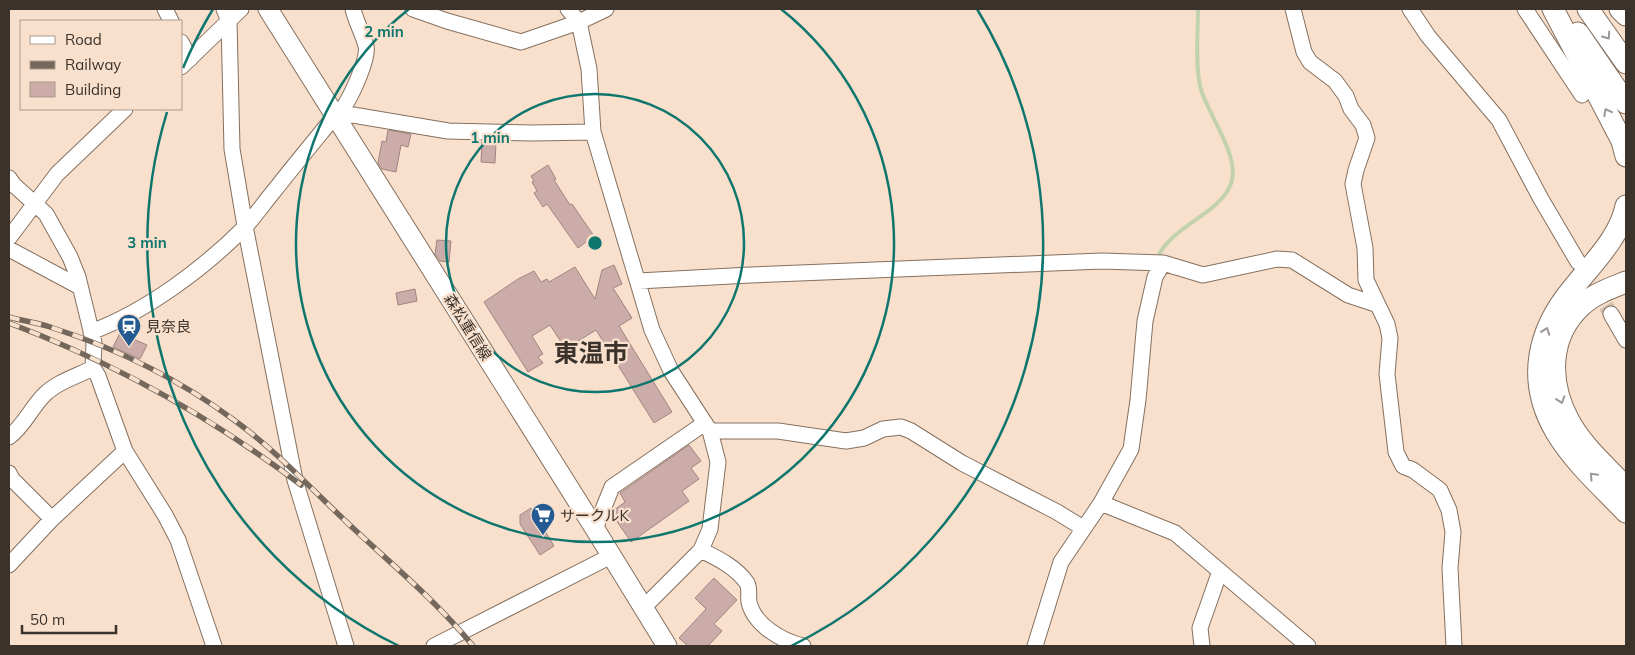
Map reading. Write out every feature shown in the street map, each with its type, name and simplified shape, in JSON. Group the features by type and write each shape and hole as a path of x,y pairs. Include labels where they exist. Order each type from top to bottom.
{"highway":[{"path":"1553,9 1622,141 1626,156"},
{"path":"1561,9 1626,103"},
{"path":"1588,9 1626,63"},
{"path":"1620,9 1626,15"},
{"path":"1626,206 1613,237 1568,294 1550,321 1542,344 1538,366 1540,389 1544,404 1556,432 1573,456 1626,512"},
{"path":"1626,282 1606,290 1583,304 1567,323 1556,349 1554,369 1558,395 1569,421 1584,443 1626,488"}],"main road":[{"name":"森松重信線","path":"268,9 667,646"}],"street":[{"path":"185,63 227,15 240,9"},
{"path":"91,332 108,326 142,308 208,260 245,226 329,123 336,117 345,105 361,72 366,48 353,9"},
{"path":"413,9 520,42 579,22 606,9"},
{"path":"568,9 579,22 589,69 592,132 652,330 671,371 707,427 718,462 710,529 701,550 643,608"},
{"path":"1293,9 1304,52 1310,62 1335,81 1346,96 1351,109 1363,125 1367,138 1353,184 1365,248 1366,280 1387,324 1390,338 1387,374 1396,452 1403,466 1413,470 1440,490 1449,510 1453,532 1450,568 1454,646"},
{"path":"1410,9 1428,36 1499,120 1541,199 1578,262"},
{"path":"1525,9 1582,95"},
{"path":"227,15 232,149 245,226 295,480 346,646"},
{"path":"182,47 185,63"},
{"path":"9,238 57,174 124,110"},
{"path":"336,117 353,115 448,131 592,132"},
{"path":"9,178 14,185 46,214 70,256 78,277 94,343 93,368 98,376 125,451 165,515 178,540 214,646"},
{"path":"9,249 78,286 78,277"},
{"path":"638,281 1102,261 1163,262 1204,275 1277,259 1292,260 1348,294 1378,305"},
{"path":"1035,646 1060,562 1101,503 1131,449 1138,400 1145,321 1155,277 1163,262"},
{"path":"1611,314 1626,340"},
{"path":"10,432 19,430 43,396 55,386 93,368"},
{"path":"595,529 612,486 707,427 778,431 846,440 864,438 892,427 901,427 912,431 962,463 1057,512 1083,528"},
{"path":"9,565 52,519 125,451"},
{"path":"10,478 52,519"},
{"path":"1101,503 1175,534 1308,646"},
{"path":"701,550 718,558 737,571 749,585 749,601 752,612 766,627 782,639 803,646"},
{"path":"434,646 611,556"},
{"path":"1202,646 1200,628 1220,571"}],"building":[{"path":"388,130 411,134 408,147 401,145 396,172 382,169 378,163 382,141 386,142"},
{"path":"482,141 496,142 495,163 481,162"},
{"path":"548,165 556,179 554,180 570,205 572,204 594,236 578,248 547,204 543,207 534,193 537,191 531,176"},
{"path":"437,240 451,241 449,262 440,261 435,254"},
{"path":"614,265 622,284 613,288 632,318 619,326 672,412 654,423 596,330 570,346 566,339 561,342 550,325 532,336 543,354 538,357 543,363 528,372 484,302 518,279 534,271 541,282 547,279 549,282 575,267 595,299 602,270"},
{"path":"415,289 417,301 398,305 396,293"},
{"path":"120,333 147,345 140,359 113,347"},
{"path":"689,445 701,461 691,468 699,479 682,491 689,501 631,542 614,517 618,515 614,510 625,502 620,493"},
{"path":"531,508 554,546 540,555 520,524 520,515"},
{"path":"714,578 737,600 714,624 722,631 708,646 688,646 679,638 706,609 695,598"}],"waterway":[{"path":"1157,258 1173,237 1224,196 1230,186 1233,175 1228,150 1204,97 1198,77 1198,9"}],"tunnel":[{"path":"1581,267 1611,314"}],"railway":[{"path":"9,317 77,336 125,356 170,379 213,405 250,432 281,459 416,586 460,630 473,646"},
{"path":"9,323 87,356 161,394 197,414 301,485"}],"place":[{"name":"見奈良","path":"129,347"},
{"name":"サークルK","path":"543,536"}],"district":[{"name":"東温市","path":"591,352"}]}
